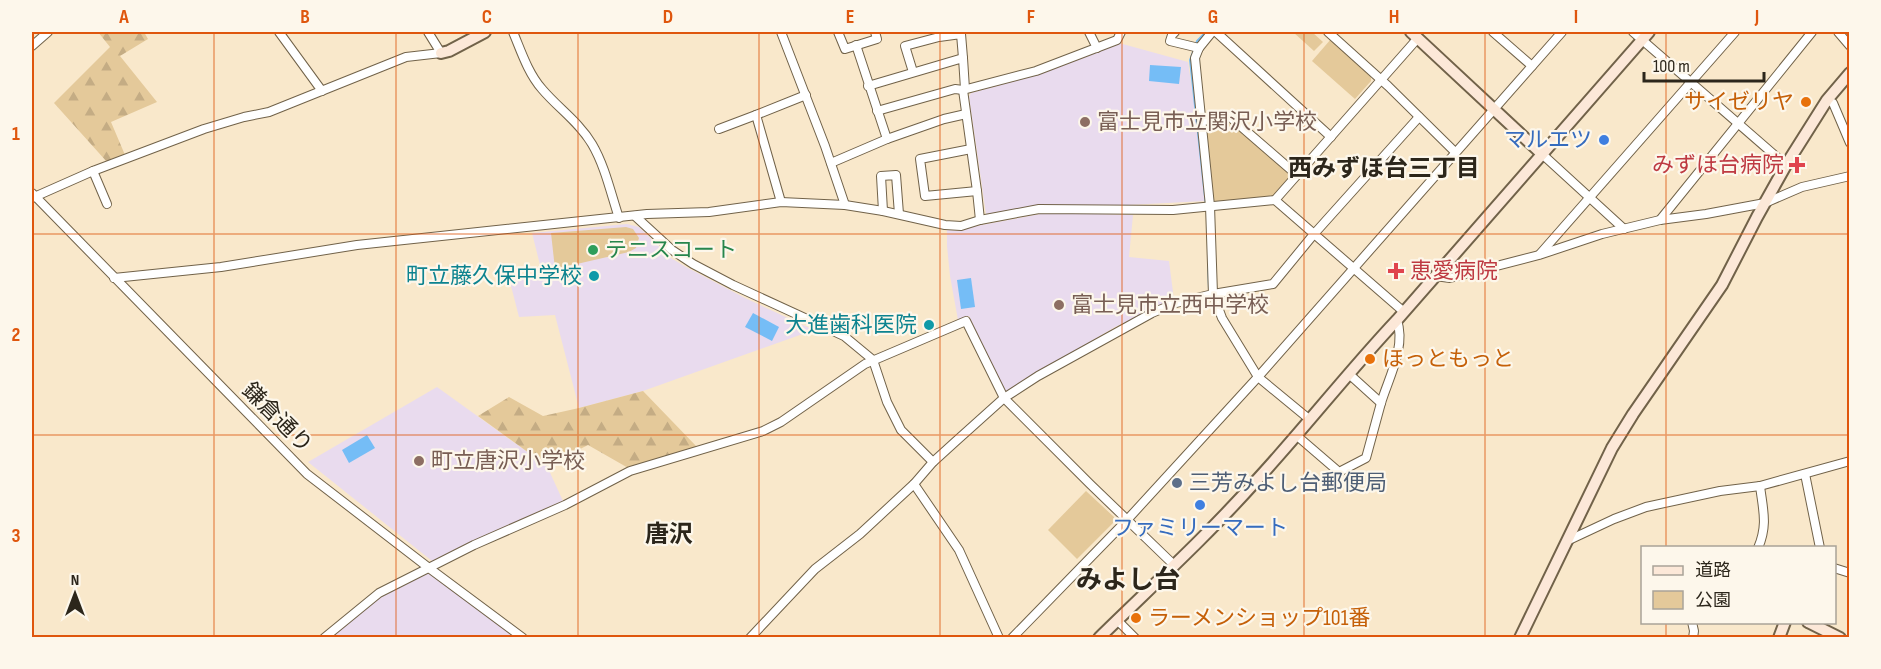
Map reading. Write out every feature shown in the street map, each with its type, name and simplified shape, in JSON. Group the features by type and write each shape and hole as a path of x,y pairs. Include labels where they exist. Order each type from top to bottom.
{"street":[{"path":"32,46 48,32"},
{"path":"279,32 322,91"},
{"path":"428,32 441,53"},
{"path":"32,196 204,129 269,112 406,57 449,51 485,32"},
{"path":"513,32 534,79 543,91 581,127 592,143 619,218"},
{"path":"781,32 845,205"},
{"path":"838,32 845,49 877,39 875,32"},
{"path":"1089,32 1096,48"},
{"path":"877,111 955,89 964,90 1036,70 1117,40 1121,32"},
{"path":"1176,32 1170,41 1198,48"},
{"path":"1309,419 1258,377 1222,318 1213,294 1210,206 1195,58 1198,48 1214,32 1331,137"},
{"path":"1328,32 1388,86 1455,152"},
{"path":"1493,32 1532,66"},
{"path":"1012,638 1127,520 1258,377 1562,32"},
{"path":"1633,32 1646,36 1690,83 1786,165"},
{"path":"1539,255 1735,32"},
{"path":"1660,220 1812,32"},
{"path":"1838,32 1850,46"},
{"path":"913,72 905,46 938,34 961,34 966,114 980,220"},
{"path":"114,278 221,267 338,247 635,216 708,212 781,202 845,205 945,225 961,226 980,220 1039,209 1154,210 1275,200 1380,80 1414,35 1624,229"},
{"path":"1099,638 1218,522 1646,36"},
{"path":"856,45 887,140"},
{"path":"868,86 963,58"},
{"path":"1520,638 1612,448 1722,285 1786,165 1827,100 1850,72"},
{"path":"719,129 806,95"},
{"path":"1827,100 1833,103 1850,143"},
{"path":"831,164 887,140 966,114"},
{"path":"756,115 781,202"},
{"path":"1202,121 1230,117 1297,175"},
{"path":"750,638 815,569 860,534 914,484 933,462 1004,398 1132,323 1176,303 1213,294 1273,285 1314,234 1419,117"},
{"path":"971,149 920,159 925,196 977,191"},
{"path":"93,171 107,204"},
{"path":"883,211 881,176 896,175 899,214"},
{"path":"1435,276 1450,278 1539,255 1602,234 1660,220 1766,203 1802,188 1850,176"},
{"name":"鎌倉通り","path":"32,196 298,465 334,496 523,638"},
{"path":"1275,200 1354,269 1401,316 1396,358 1366,458 1339,472 1296,435"},
{"path":"635,216 672,250 693,264 844,336 873,360 887,402 901,430 933,462"},
{"path":"324,638 379,593 429,568 565,505 640,466 763,431 781,422 841,379 873,360 966,321 1004,398 1174,565"},
{"path":"1349,374 1381,403"},
{"path":"1567,542 1614,519 1646,507 1720,491 1760,486 1850,461"},
{"path":"1806,474 1820,546"},
{"path":"914,484 959,550 999,638"},
{"path":"1759,546 1765,520 1760,486"},
{"path":"1117,620 1135,638"},
{"path":"1812,624 1840,638"}],"shaded area":[{"name":"富士見市立関沢小学校","path":"1119,43 1188,62 1208,199 1206,201 1128,205 1040,205 986,214 969,97 971,93 1037,75"},
{"name":"富士見市立西中学校","path":"1040,214 1133,215 1129,257 1169,261 1174,300 1115,327 1007,391 1003,390 969,316 958,320 950,276 947,230 962,231 971,227"},
{"path":"627,224 639,227 671,258 686,267 814,330 643,391 579,408 555,315 519,317 509,278 542,273 532,233"},
{"path":"437,387 547,466 563,501 432,561 308,462"},
{"path":"429,572 517,638 328,638 377,597"}],"green space":[{"path":"98,32 144,32 148,39 120,56 157,102 111,122 125,155 107,162 54,103 110,47"},
{"path":"1293,32 1312,32 1323,42 1314,51"},
{"path":"1331,39 1371,77 1371,81 1355,99 1312,61"},
{"path":"1230,121 1291,173 1291,177 1273,196 1215,202 1212,200 1204,124"},
{"name":"テニスコート","path":"626,227 633,229 639,238 636,248 629,252 555,269 551,233"},
{"path":"643,391 698,448 630,469 588,445 547,466 478,416 509,397 543,416"},
{"path":"1086,491 1114,517 1114,522 1077,559 1048,530"}],"water":[{"path":"1150,65 1181,67 1179,84 1149,81"},
{"path":"971,278 975,307 961,309 957,280"},
{"path":"753,313 779,327 772,341 745,327"},
{"path":"367,435 375,448 349,463 342,450"}],"waterway":[{"path":"1206,32 1197,41 1190,60 1206,206"},
{"path":"1208,257 1209,290"}],"place":[{"name":"サイゼリヤ","path":"1806,102"},
{"name":"富士見市立関沢小学校","path":"1085,122"},
{"name":"マルエツ","path":"1604,140"},
{"name":"みずほ台病院","path":"1797,165"},
{"name":"テニスコート","path":"593,250"},
{"name":"恵愛病院","path":"1396,271"},
{"name":"町立藤久保中学校","path":"594,276"},
{"name":"富士見市立西中学校","path":"1059,305"},
{"name":"大進歯科医院","path":"929,325"},
{"name":"ほっともっと","path":"1370,359"},
{"name":"町立唐沢小学校","path":"419,461"},
{"name":"三芳みよし台郵便局","path":"1177,483"},
{"name":"ファミリーマート","path":"1200,505"},
{"name":"ラーメンショップ101番","path":"1136,618"}],"district":[{"name":"西みずほ台三丁目","path":"1384,168"},
{"name":"唐沢","path":"669,534"},
{"name":"みよし台","path":"1128,580"}]}
